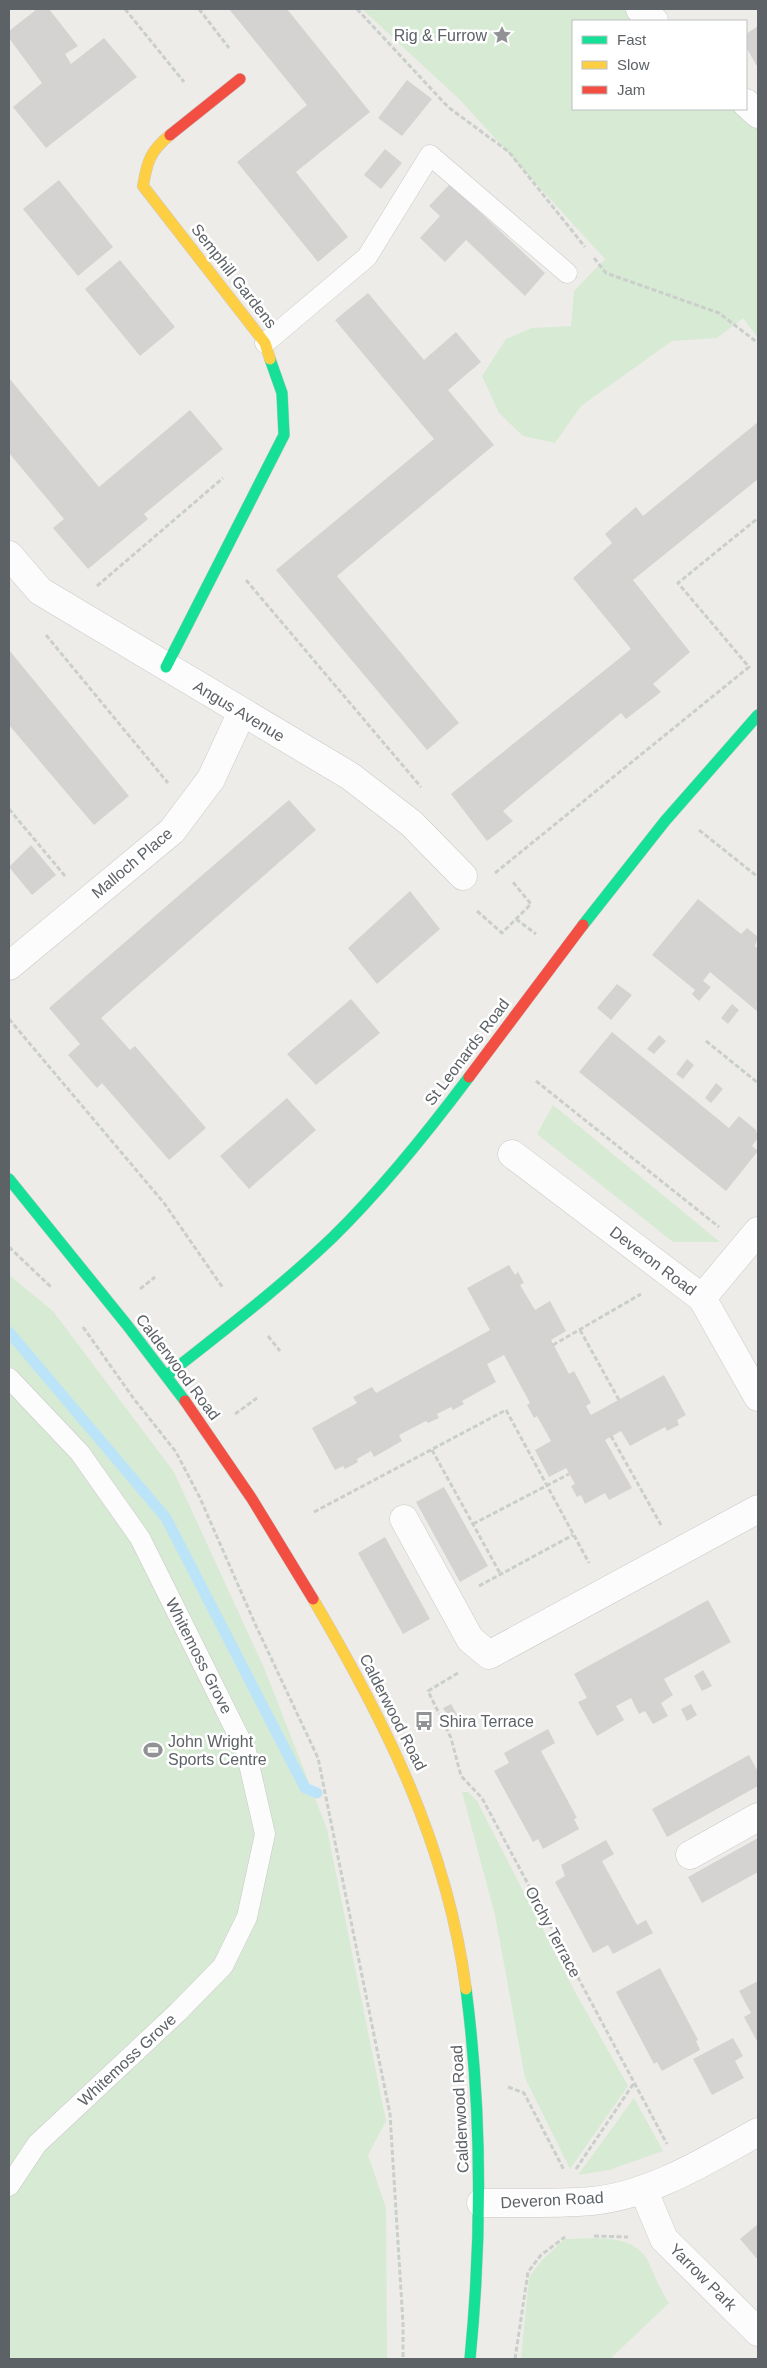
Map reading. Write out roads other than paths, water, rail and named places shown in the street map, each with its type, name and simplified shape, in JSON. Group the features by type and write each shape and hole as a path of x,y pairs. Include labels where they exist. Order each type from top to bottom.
{"street":[{"path":"640,9 653,20"},
{"name":"Semphill Gardens","path":"166,667 284,435 282,392 265,343 143,186 147,160 161,142 201,108 240,79"},
{"path":"747,104 758,114"},
{"name":"Angus Avenue","path":"9,555 40,591 350,776 476,877"},
{"name":"Malloch Place","path":"9,966 172,831 211,779 242,712"},
{"name":"St Leonards Road","path":"166,1376 248,1311 325,1244 380,1188 447,1106 565,948 672,812 758,715"},
{"name":"Deveron Road","path":"512,1154 702,1298 758,1397"},
{"name":"Calderwood Road","path":"9,1178 166,1376 221,1452 300,1575 362,1684 396,1747 426,1822 447,1886 465,1975 476,2073 481,2203 477,2294 470,2359"},
{"path":"702,1298 751,1240"},
{"path":"404,1519 470,1639 488,1655 758,1509"},
{"path":"690,1855 758,1817"},
{"name":"Deveron Road","path":"481,2203 594,2201 643,2189 683,2173 758,2132"},
{"name":"Yarrow Park","path":"643,2189 664,2239 758,2332"}],"lane":[{"path":"265,343 367,257 430,155 567,273"},
{"name":"Whitemoss Grove","path":"9,1378 80,1453 140,1538 246,1751 265,1834 248,1918 223,1966 178,2012 36,2144 9,2186"}],"waterway":[{"path":"9,1332 166,1518 305,1788 317,1793"}],"place":[{"name":"Rig & Furrow","path":"502,35"},
{"name":"Shira Terrace","path":"424,1721"},
{"name":"John Wright Sports Centre","path":"153,1750"}]}
